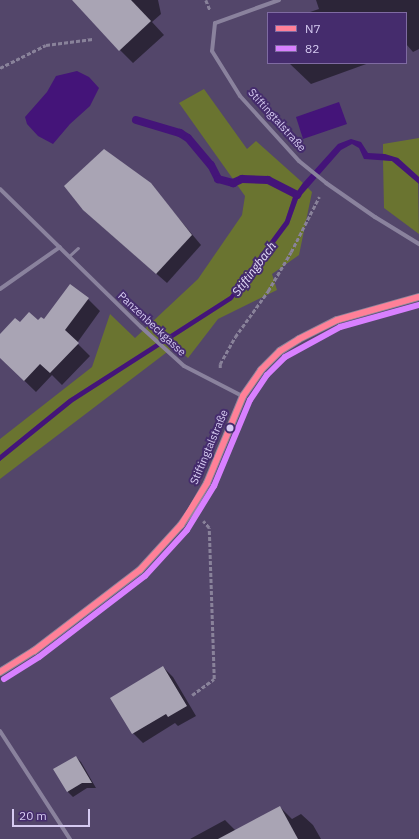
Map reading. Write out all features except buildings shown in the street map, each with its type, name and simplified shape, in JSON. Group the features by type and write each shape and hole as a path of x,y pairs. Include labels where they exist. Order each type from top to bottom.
{"street":[{"name":"Stiftingtalstraße","path":"279,0 215,23 212,51 240,96 299,161 324,182 375,217 419,244"},
{"name":"Panzenbeckgasse","path":"0,189 141,327 184,366 243,396"},
{"path":"0,289 60,248"},
{"name":"Stiftingtalstraße","path":"0,672 40,646 140,570 181,525 207,483 243,396 261,370 280,351 299,339 337,320 419,297"},
{"path":"0,731 70,839"}],"lane":[{"path":"69,256 78,248"}],"path":[{"path":"0,68 46,45 93,39"},
{"path":"218,382 220,364 227,350 268,291 291,252 324,182"},
{"path":"192,509 209,528 214,679 192,695"}],"green space":[{"path":"204,89 247,149 256,141 303,183 293,197 285,221 230,296 69,399 0,455 0,439 92,367 110,314 135,338 198,279 242,215 245,196 179,103"},
{"path":"419,138 419,177 398,158 383,155 383,144"},
{"path":"383,160 392,161 418,182 419,234 384,208"},
{"path":"307,187 312,192 299,255 272,274 277,290 218,319 188,358 175,346 0,479 0,461 73,402 232,300 289,224 298,199"}],"water":[{"path":"77,71 89,77 99,88 90,106 70,124 53,144 38,136 27,124 25,117 47,92 56,76"},
{"path":"339,102 347,124 303,139 296,117"},
{"name":"Stiftingbach","path":"351,139 361,142 368,153 385,154 398,158 419,177 419,184 392,161 364,159 359,148 352,144 341,150 298,199 289,224 232,300 73,402 0,461 0,455 69,399 230,296 285,221 293,197 303,183 338,144"}],"waterway":[{"path":"136,120 180,133 188,138 211,165 218,179 233,183 242,179 268,180 297,195"}],"transit line":[{"name":"N7","path":"0,672 34,651 140,570 181,525 207,483 243,396 261,370 280,351 299,339 337,320 419,297"},
{"name":"82","path":"4,679 39,657 145,576 187,530 214,486 250,400 267,375 285,357 340,327 419,305"}]}
